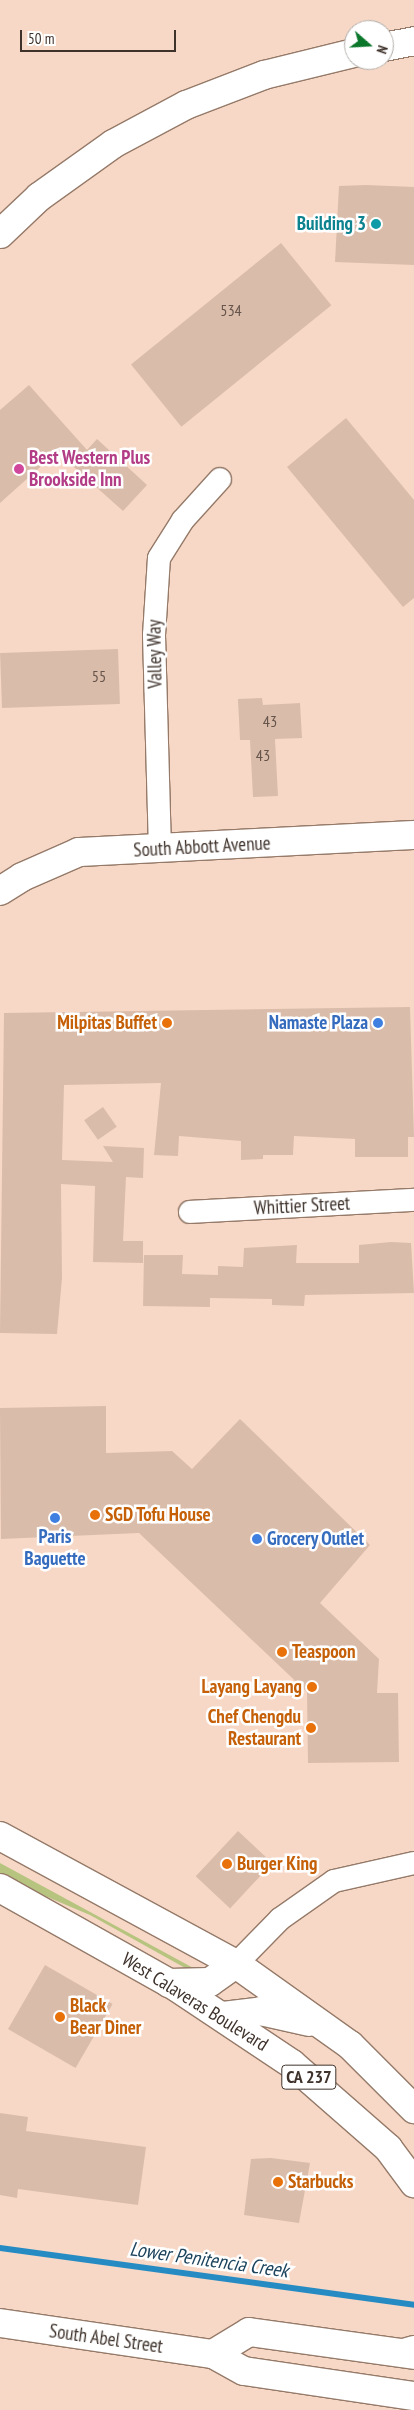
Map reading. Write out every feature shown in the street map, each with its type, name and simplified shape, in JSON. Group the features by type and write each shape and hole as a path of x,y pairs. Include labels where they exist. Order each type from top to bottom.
{"main road":[{"path":"394,45 414,41"},
{"path":"0,234 38,197 113,144 186,105 264,75 344,55"},
{"name":"South Abbott Avenue","path":"0,891 22,877 79,852 160,850 414,835"},
{"name":"CA 237","path":"0,1836 236,1964 350,2045 414,2109"},
{"name":"West Calaveras Boulevard","path":"0,1888 169,1983 222,2016 333,2096 388,2148 414,2183"},
{"path":"169,1983 210,1982 236,1964"},
{"path":"222,2016 261,2011 318,2024"},
{"name":"South Abel Street","path":"0,2323 213,2354 244,2371 414,2396"},
{"path":"213,2354 249,2332 411,2353"}],"street":[{"name":"Valley Way","path":"160,850 154,635 159,558 183,520 220,479"},
{"name":"Whittier Street","path":"190,1212 414,1200"},
{"path":"236,1964 280,1919 334,1881 414,1863"}],"green space":[{"path":"0,1863 197,1970 196,1974 90,1915 0,1877"}],"building":[{"name":"Building 3","path":"339,186 414,187 414,265 335,262"},
{"path":"281,243 331,305 181,427 131,364"},
{"name":"Best Western Plus Brookside Inn","path":"29,385 87,450 97,439 147,485 123,511 57,452 0,503 0,410"},
{"path":"346,418 414,500 414,598 403,607 287,467"},
{"path":"118,649 120,704 2,708 0,653"},
{"path":"262,698 263,705 300,703 302,738 275,739 278,796 253,797 250,740 240,740 238,699"},
{"path":"410,1007 414,1137 408,1137 408,1157 355,1157 355,1139 294,1136 293,1155 263,1155 263,1159 241,1160 241,1141 179,1136 178,1156 154,1155 161,1083 64,1085 62,1160 113,1162 103,1146 144,1148 143,1178 126,1177 123,1241 143,1241 143,1263 93,1262 95,1186 61,1184 62,1278 57,1334 0,1333 4,1013"},
{"path":"103,1107 117,1127 98,1140 84,1120"},
{"path":"391,1242 411,1243 414,1293 305,1295 304,1306 272,1305 272,1299 210,1298 210,1307 143,1306 144,1255 183,1255 182,1274 218,1275 218,1266 243,1267 244,1248 297,1245 296,1263 359,1263 359,1245"},
{"path":"106,1406 106,1453 172,1451 192,1469 240,1419 370,1545 320,1603 379,1659 377,1693 398,1693 399,1762 308,1763 307,1692 139,1533 1,1539 0,1408"},
{"path":"238,1831 272,1863 230,1908 196,1876"},
{"name":"Black Bear Diner","path":"45,1965 113,2004 76,2068 8,2029"},
{"path":"0,2113 28,2117 26,2131 146,2147 138,2205 18,2189 17,2198 0,2195"},
{"name":"Starbucks","path":"271,2158 310,2163 299,2223 244,2215 251,2159"}],"waterway":[{"name":"Lower Penitencia Creek","path":"0,2248 414,2305"}],"place":[{"name":"Building 3","path":"376,224"},
{"name":"Best Western Plus Brookside Inn","path":"19,469"},
{"name":"Milpitas Buffet","path":"167,1023"},
{"name":"Namaste Plaza","path":"378,1023"},
{"name":"SGD Tofu House","path":"95,1515"},
{"name":"Paris Baguette","path":"55,1518"},
{"name":"Grocery Outlet","path":"257,1539"},
{"name":"Teaspoon","path":"282,1652"},
{"name":"Layang Layang","path":"312,1687"},
{"name":"Chef Chengdu Restaurant","path":"311,1728"},
{"name":"Burger King","path":"227,1864"},
{"name":"Black Bear Diner","path":"60,2017"},
{"name":"Starbucks","path":"278,2182"}]}
